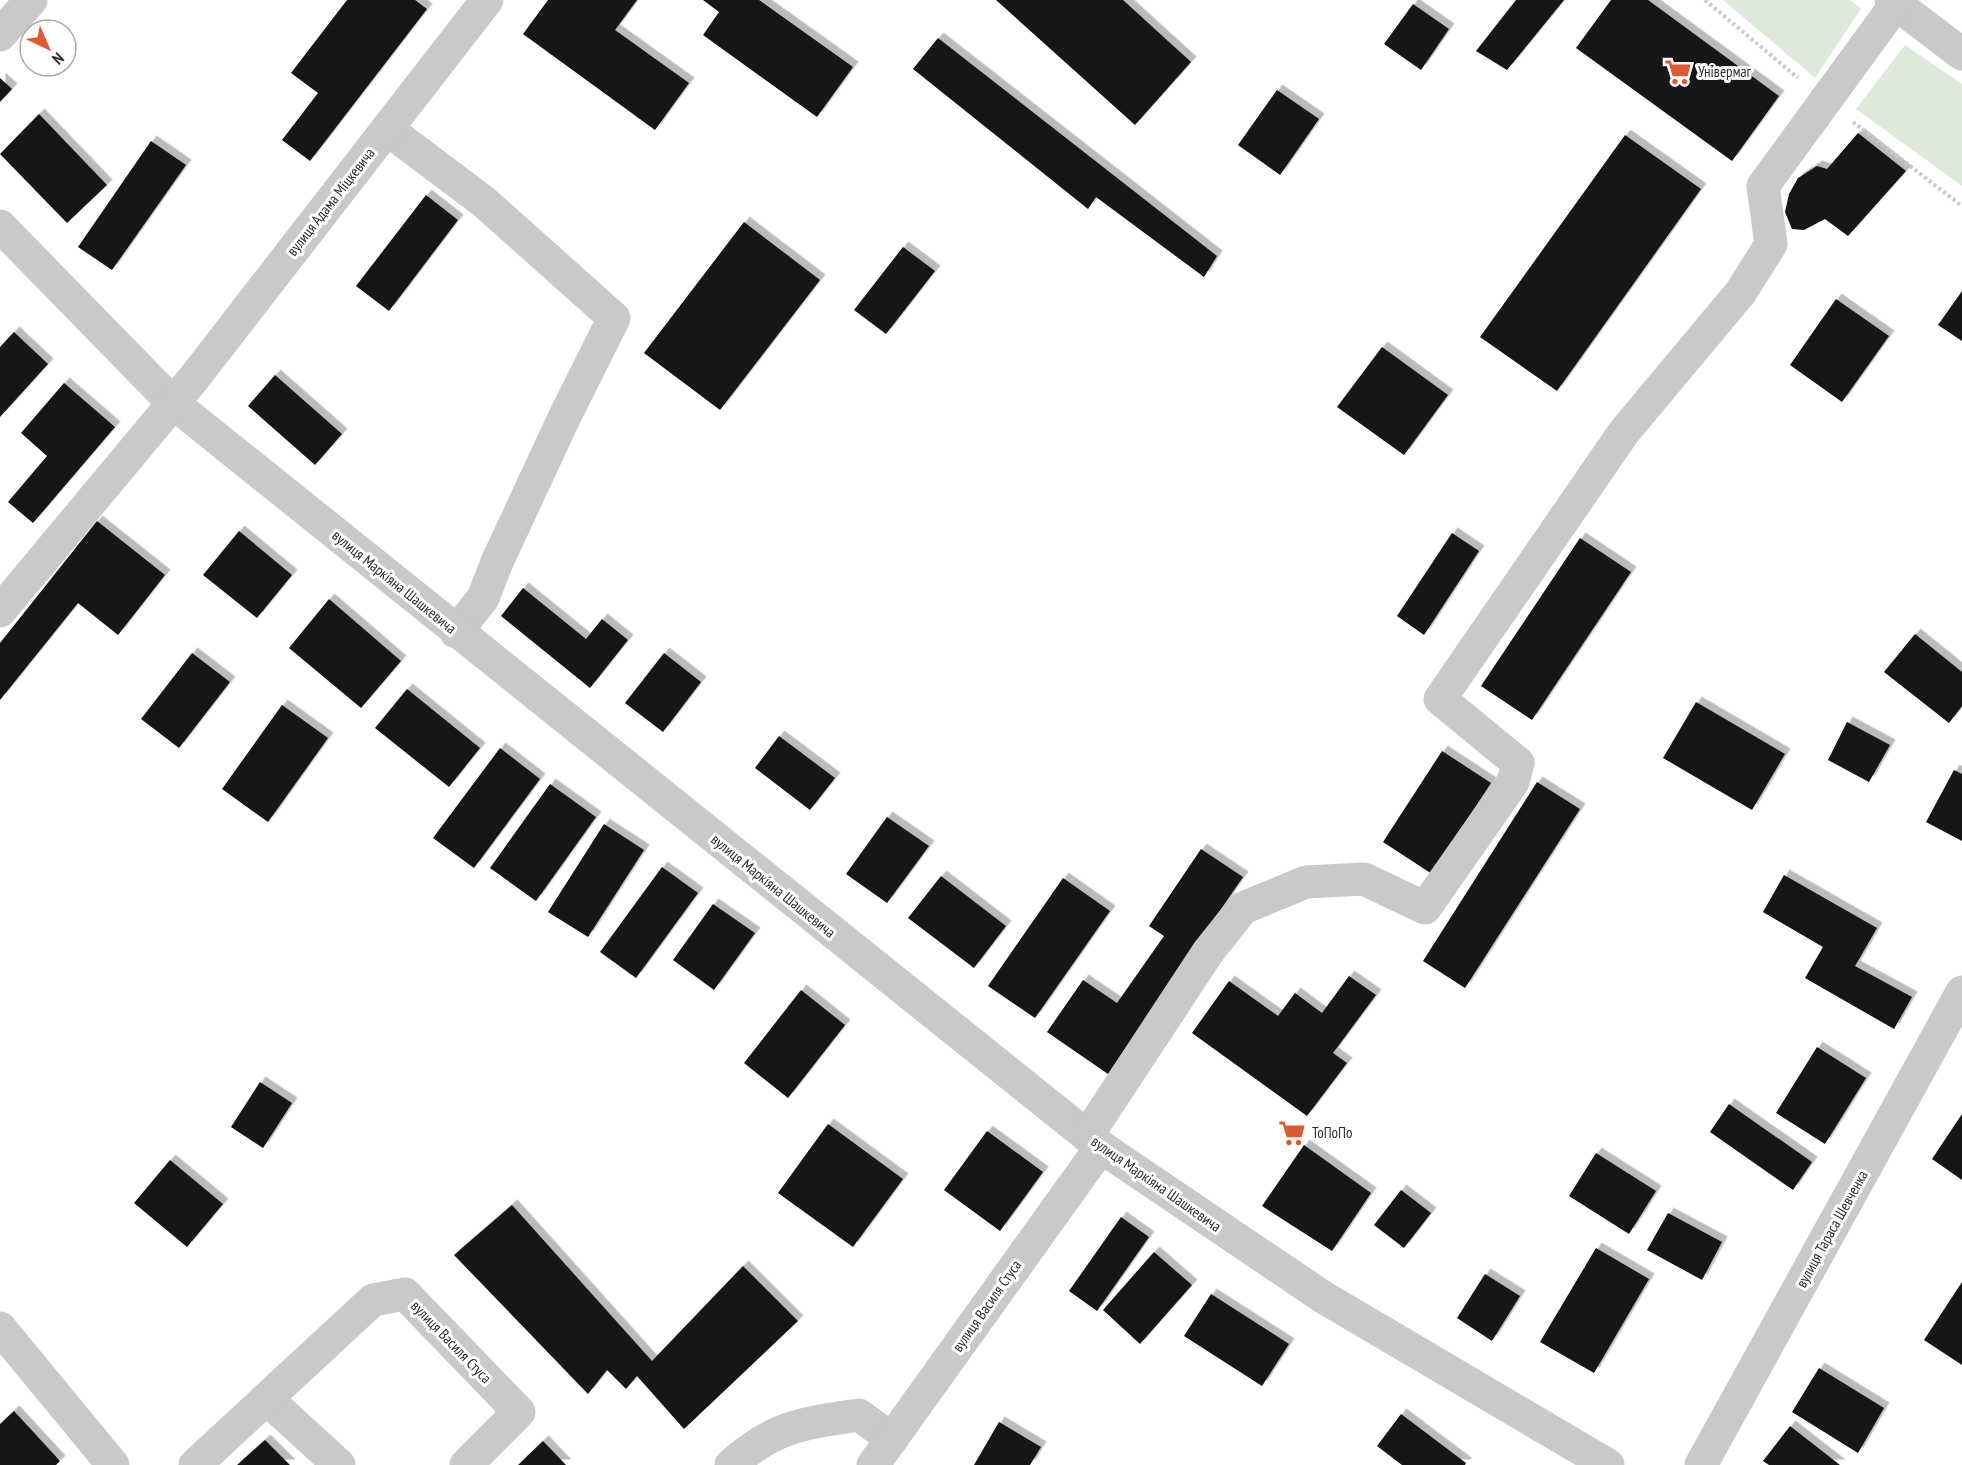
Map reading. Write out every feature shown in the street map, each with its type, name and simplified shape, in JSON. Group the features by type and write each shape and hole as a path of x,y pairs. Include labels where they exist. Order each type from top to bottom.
{"street":[{"path":"0,35 31,0"},
{"name":"вулиця Адама Міцкевича","path":"0,611 173,403 487,0"},
{"path":"1894,2 1962,54"},
{"name":"вулиця Василя Стуса","path":"873,1465 1094,1142 1208,952 1243,908 1306,882 1364,879 1425,908 1444,882 1513,782 1518,763 1440,699 1624,432 1741,292 1771,244 1763,186 1894,2"},
{"path":"387,129 484,202 614,318 559,429 497,562 483,598 456,632"},
{"name":"вулиця Маркіяна Шашкевича","path":"0,226 173,403 1094,1142 1323,1297 1608,1465"},
{"name":"вулиця Тараса Шевченка","path":"1701,1465 1962,992"},
{"name":"вулиця Василя Стуса","path":"195,1465 268,1400 373,1300 405,1294 519,1412 466,1465"},
{"path":"0,1328 113,1465"},
{"path":"268,1400 339,1465"},
{"path":"731,1465 751,1447 797,1424 860,1415 892,1439"}],"green space":[{"path":"1723,0 1850,0 1861,9 1815,78"},
{"path":"1905,45 1962,84 1962,186 1856,109"}],"building":[{"path":"347,0 415,0 427,9 310,161 282,140 318,93 291,73"},
{"path":"548,0 637,0 615,30 689,83 655,130 523,34"},
{"path":"703,0 759,0 853,67 817,117 703,35 719,12"},
{"path":"996,0 1123,0 1191,62 1135,125"},
{"path":"1516,0 1564,0 1507,70 1476,51"},
{"name":"Універмаг","path":"1611,0 1648,0 1779,96 1732,161 1576,48"},
{"path":"1413,4 1449,29 1421,70 1384,44"},
{"path":"938,38 1217,256 1204,277 1096,197 1088,209 913,69"},
{"path":"0,78 12,89 0,102"},
{"path":"1277,90 1319,119 1280,175 1238,145"},
{"path":"39,114 107,185 67,223 0,154"},
{"path":"1858,133 1906,171 1848,236 1825,219 1804,230 1792,229 1785,212 1789,194 1798,178 1817,166 1827,169"},
{"path":"1625,135 1701,189 1557,391 1480,337"},
{"path":"151,141 186,165 112,270 78,247"},
{"path":"426,195 458,220 389,311 356,286"},
{"path":"744,222 820,280 720,410 644,353"},
{"path":"903,247 935,271 886,334 854,310"},
{"path":"1962,291 1962,341 1938,325"},
{"path":"1836,299 1889,336 1842,402 1790,365"},
{"path":"14,332 48,364 0,417 0,347"},
{"path":"1382,347 1448,395 1404,455 1337,407"},
{"path":"275,375 342,434 315,465 248,406"},
{"path":"64,383 115,427 33,523 8,502 47,456 21,433"},
{"path":"97,521 165,575 118,635 78,603 0,700 0,643"},
{"path":"239,531 292,575 257,618 203,575"},
{"path":"1452,533 1479,551 1424,635 1397,616"},
{"path":"1580,538 1631,572 1532,720 1481,686"},
{"path":"523,588 586,639 602,619 628,640 590,688 501,616"},
{"path":"329,599 401,661 361,708 289,648"},
{"path":"1915,634 1962,672 1962,706 1949,723 1884,672"},
{"path":"192,653 230,682 179,748 141,719"},
{"path":"664,653 701,682 663,732 625,703"},
{"path":"407,689 480,748 449,787 375,728"},
{"path":"1696,702 1785,754 1752,810 1663,758"},
{"path":"282,705 328,738 268,822 222,789"},
{"path":"1847,722 1890,745 1869,782 1828,760"},
{"path":"779,736 835,778 810,810 755,768"},
{"path":"500,748 540,779 474,868 433,838"},
{"path":"1442,751 1491,783 1432,874 1383,842"},
{"path":"1954,770 1962,774 1962,841 1926,822"},
{"path":"1537,782 1580,809 1465,988 1423,961"},
{"path":"550,784 596,817 536,901 490,868"},
{"path":"887,817 929,846 887,903 846,874"},
{"path":"604,824 644,850 588,937 548,912"},
{"path":"1201,849 1243,877 1108,1074 1047,1032 1083,980 1117,1003 1164,936 1149,926"},
{"path":"662,867 698,893 636,978 600,952"},
{"path":"1784,875 1877,928 1855,966 1912,997 1894,1029 1805,978 1823,947 1763,912"},
{"path":"941,876 1006,926 974,968 908,918"},
{"path":"1063,878 1110,911 1035,1018 988,986"},
{"path":"713,904 755,933 714,990 673,960"},
{"path":"1349,976 1376,995 1333,1053 1347,1063 1307,1116 1192,1033 1229,981 1278,1016 1295,993 1322,1013"},
{"path":"801,990 845,1025 788,1098 744,1063"},
{"path":"1817,1047 1866,1078 1825,1144 1776,1113"},
{"path":"260,1082 292,1103 263,1148 231,1127"},
{"path":"1729,1104 1812,1162 1793,1190 1710,1132"},
{"path":"1962,1114 1962,1180 1932,1159"},
{"path":"828,1124 903,1179 853,1247 778,1193"},
{"path":"987,1131 1043,1172 1000,1231 944,1190"},
{"path":"1304,1145 1371,1193 1332,1251 1262,1206"},
{"path":"1596,1153 1656,1191 1629,1234 1569,1196"},
{"path":"170,1160 223,1204 187,1247 134,1203"},
{"path":"1401,1190 1431,1213 1404,1248 1374,1225"},
{"path":"512,1205 652,1361 743,1266 798,1321 684,1429 637,1376 626,1389 607,1370 588,1394 454,1255"},
{"path":"1668,1213 1722,1242 1702,1280 1647,1250"},
{"path":"1121,1217 1149,1237 1097,1311 1069,1291"},
{"path":"1596,1248 1649,1279 1594,1373 1540,1342"},
{"path":"1154,1252 1192,1285 1140,1344 1103,1310"},
{"path":"1485,1274 1520,1296 1492,1341 1457,1318"},
{"path":"1962,1282 1962,1365 1924,1340"},
{"path":"1211,1294 1289,1344 1262,1386 1184,1336"},
{"path":"1819,1368 1884,1408 1858,1453 1792,1412"},
{"path":"14,1411 60,1461 56,1465 0,1465 0,1424"},
{"path":"1401,1414 1466,1463 1465,1465 1402,1465 1377,1446"},
{"path":"999,1422 1041,1447 1030,1465 974,1465"},
{"path":"1790,1426 1840,1465 1769,1465 1763,1461"},
{"path":"265,1440 290,1465 237,1465"},
{"path":"543,1441 566,1465 518,1465"}],"place":[{"name":"Універмаг","path":"1678,72"},
{"name":"ТоПоПо","path":"1292,1133"}]}
